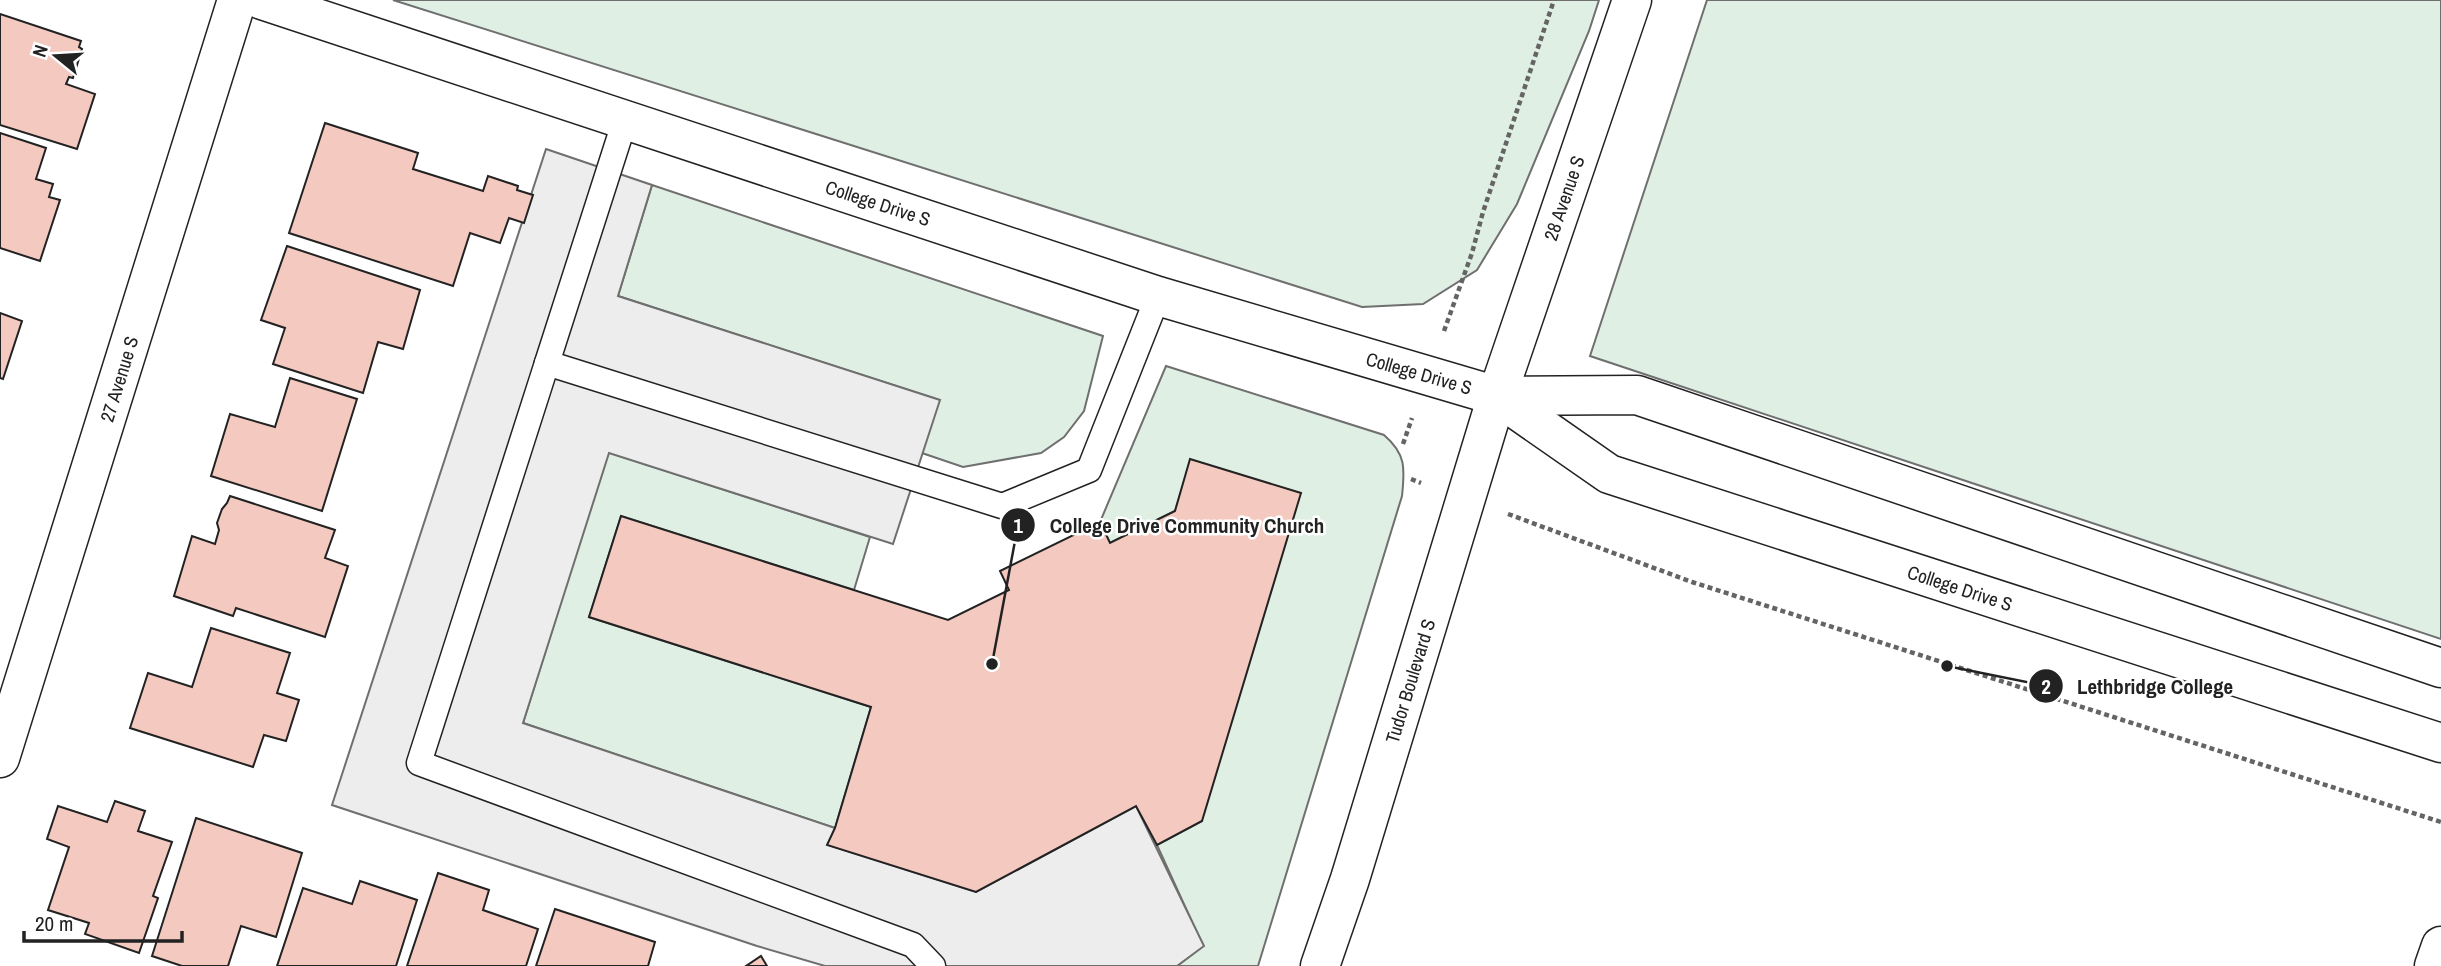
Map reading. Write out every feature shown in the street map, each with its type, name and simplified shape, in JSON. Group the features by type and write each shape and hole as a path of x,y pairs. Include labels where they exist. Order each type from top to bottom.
{"street":[{"name":"27 Avenue S","path":"0,758 237,0"},
{"name":"College Drive S","path":"262,0 1158,296 1497,396 1637,395 2441,668"},
{"name":"28 Avenue S","path":"1497,396 1632,0"},
{"name":"College Drive S","path":"1497,396 1609,474 2441,743"},
{"name":"Tudor Boulevard S","path":"1320,966 1350,879 1497,396"},
{"path":"2434,966 2441,946"}],"lane":[{"path":"625,120 419,763 914,945 933,966"},
{"path":"547,363 1002,506 1089,470 1158,296"}],"path":[{"path":"1403,444 1472,253 1483,212 1554,0"},
{"path":"1411,479 1692,582 2441,822"}],"green space":[{"path":"393,0 1599,0 1589,31 1517,204 1477,270 1423,304 1362,307"},
{"path":"1707,0 2441,0 2441,639 1590,356"},
{"path":"652,185 1103,336 1084,411 1064,437 1041,453 963,467 922,453 939,400 618,296"},
{"path":"1166,366 1384,435 1397,449 1402,462 1402,496 1258,966 1177,966 1203,946 1157,845 1202,821 1191,460 1175,511 1110,543 1100,522"},
{"path":"608,452 870,537 854,590 621,516 589,617 871,707 835,828 523,723"}],"shaded area":[{"path":"546,149 652,185 618,296 940,400 893,544 609,453 523,723 835,828 828,845 976,892 1136,806 1204,946 1177,966 825,966 332,805"}],"building":[{"path":"0,14 81,41 79,47 82,49 73,78 69,77 66,84 95,94 77,149 0,125"},
{"path":"325,123 418,153 413,169 483,191 488,176 518,186 517,190 533,195 524,223 509,218 500,243 470,233 453,286 289,233"},
{"path":"0,133 46,148 36,179 53,184 49,197 60,200 40,261 0,248"},
{"path":"287,246 420,290 403,349 378,342 363,393 273,364 285,328 261,320"},
{"path":"0,313 22,321 3,379 0,378"},
{"path":"290,378 357,399 322,511 211,476 230,414 275,427"},
{"path":"1190,459 1301,493 1202,821 1157,845 1136,806 976,892 827,845 835,828 871,707 589,617 621,516 948,620 1009,590 1000,571 1100,522 1110,543 1175,511"},
{"path":"230,496 335,530 325,558 348,566 325,637 236,608 233,616 174,596 192,536 215,544 219,530 217,523"},
{"path":"211,628 290,653 277,693 299,700 286,741 264,735 253,767 130,728 148,673 192,687"},
{"path":"115,801 145,811 138,831 172,842 153,896 158,898 139,953 85,934 89,923 48,910 69,847 47,839 58,806 107,822"},
{"path":"196,818 302,853 276,937 241,926 228,966 182,966 152,956"},
{"path":"438,873 489,890 483,910 538,929 526,966 407,966"},
{"path":"360,881 417,900 396,966 277,966 303,888 352,904"},
{"path":"555,909 655,942 648,966 536,966"},
{"path":"761,956 767,966 746,966"}],"place":[{"name":"College Drive Community Church","path":"992,664"},
{"name":"Lethbridge College","path":"1947,666"}]}
